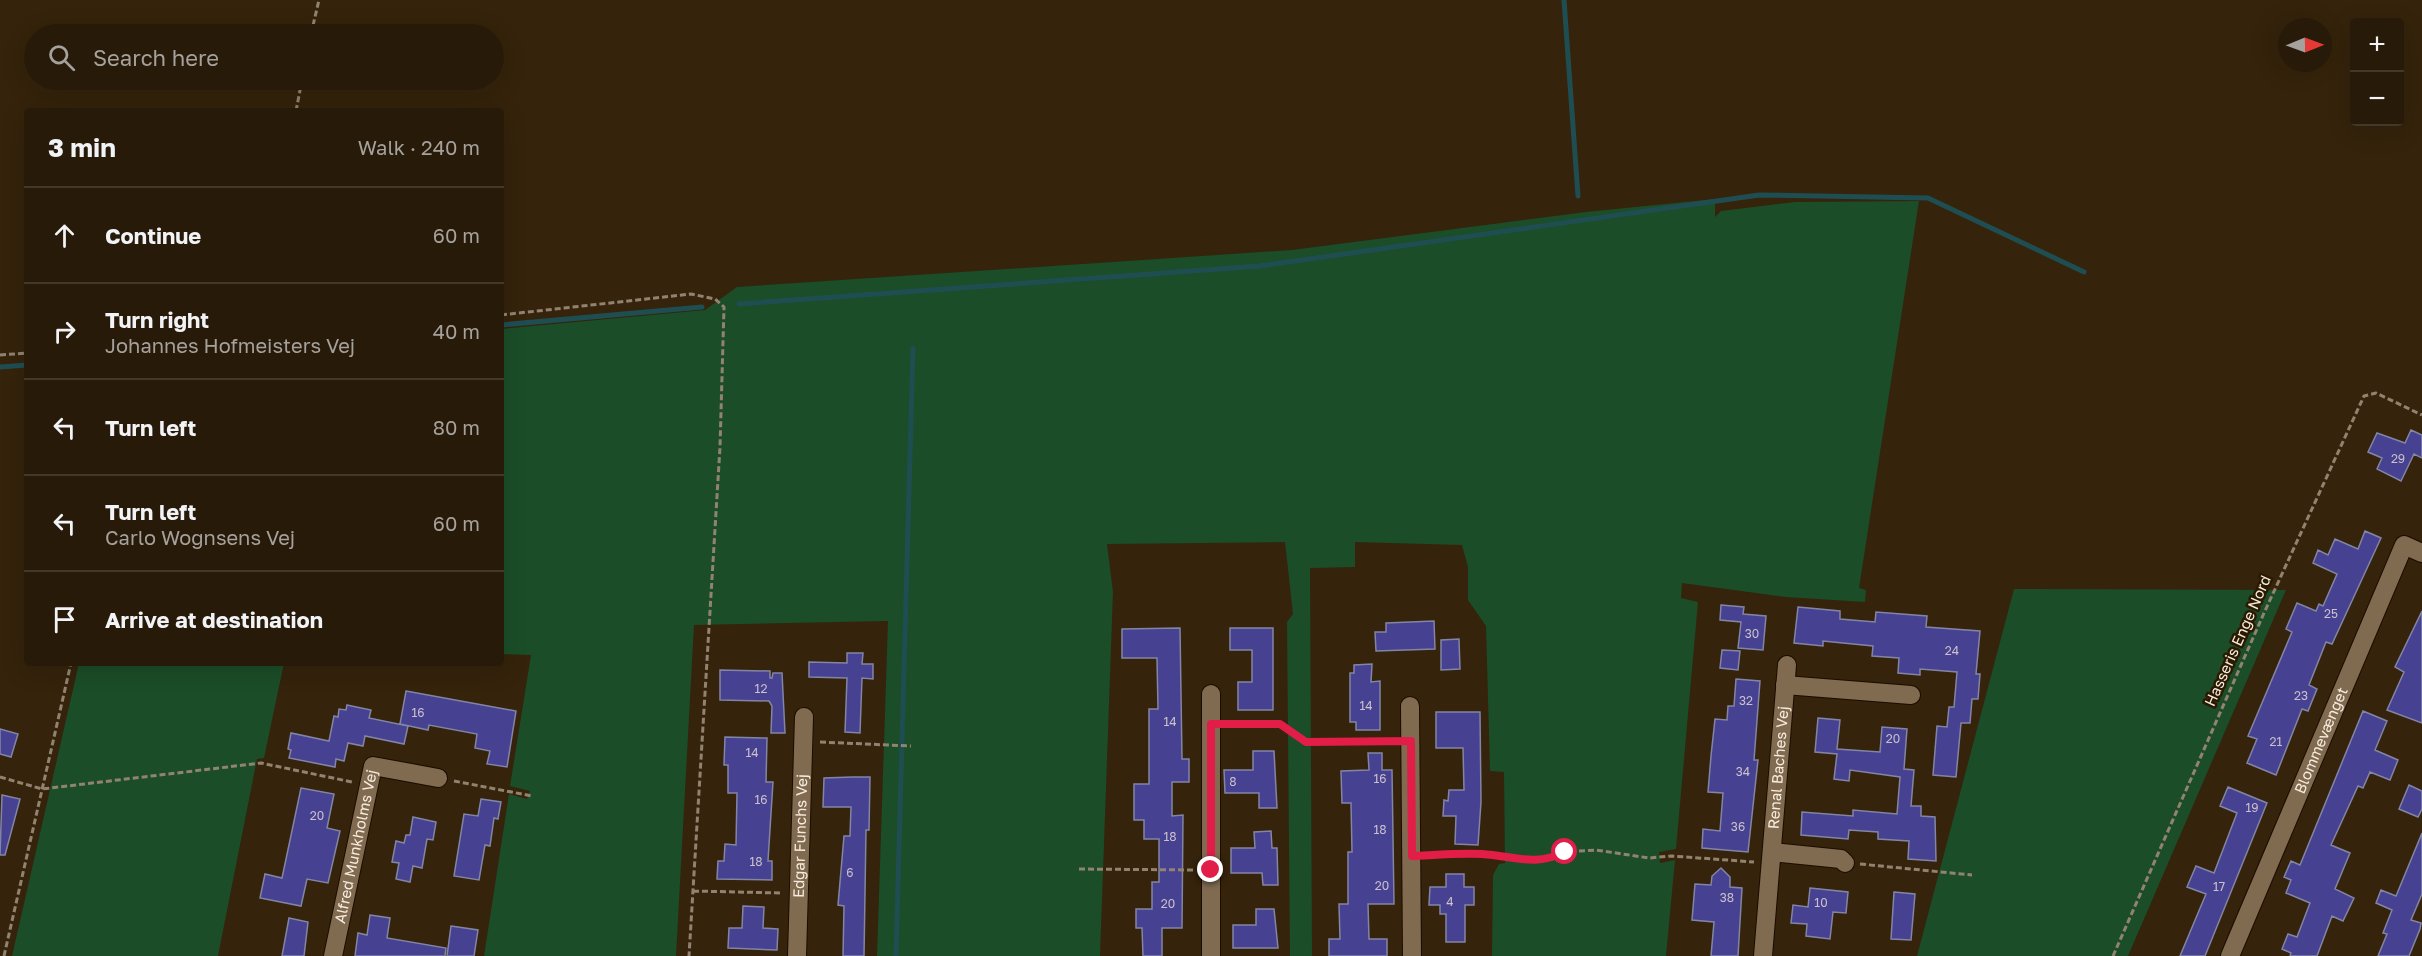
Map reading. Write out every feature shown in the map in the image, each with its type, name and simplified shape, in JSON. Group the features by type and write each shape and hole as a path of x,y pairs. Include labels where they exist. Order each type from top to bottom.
{"street":[{"name":"Blommevænget","path":"2230,956 2404,544 2422,553"},
{"name":"Renal Baches Vej","path":"1763,956 1788,664"},
{"name":"Renal Baches Vej","path":"1785,685 1911,695"},
{"path":"1211,694 1211,956"},
{"path":"1410,706 1412,956"},
{"name":"Edgar Funchs Vej","path":"797,956 804,717"},
{"name":"Alfred Munkholms Vej","path":"333,956 373,766 438,778"},
{"name":"Renal Baches Vej","path":"1771,857 1841,859 1845,862"}],"path":[{"path":"313,24 319,0"},
{"path":"297,108 300,90"},
{"path":"504,315 690,294 715,299 724,307 720,447 689,956"},
{"path":"0,355 24,354"},
{"name":"Hasseris Enge Nord","path":"2113,956 2264,613 2364,396 2376,393 2422,415"},
{"path":"4,956 70,666"},
{"path":"1211,724 1280,724 1306,742 1411,741"},
{"path":"803,742 911,746"},
{"path":"0,777 42,789 261,764 369,785"},
{"path":"438,778 532,796"},
{"path":"1412,856 1482,854 1533,861 1551,858 1565,852 1596,850 1649,858 1672,856 1771,857"},
{"path":"1845,862 1972,875"},
{"path":"1079,869 1211,870"},
{"path":"693,891 799,894"}],"green space":[{"path":"1715,199 1715,217 1721,211 1795,202 1919,201 1859,588 1866,590 1865,602 1786,597 1682,583 1681,598 1698,602 1676,849 1659,852 1660,863 1675,860 1666,956 1492,956 1493,875 1499,864 1505,863 1504,772 1490,771 1486,626 1468,600 1468,567 1462,545 1355,542 1355,567 1310,568 1312,956 1290,956 1287,622 1293,614 1285,542 1107,544 1113,592 1100,956 877,956 888,621 694,625 676,956 484,956 509,794 527,799 530,791 510,786 531,655 504,654 504,329 705,310 737,287 1292,250 1586,212"},
{"path":"2014,589 2286,590 2128,956 1917,956"},
{"path":"78,666 283,666 264,758 257,759 218,956 12,956"}],"building":[{"path":"2411,430 2422,435 2422,458 2414,454 2401,481 2377,469 2382,458 2368,452 2377,433 2405,443"},
{"path":"2365,531 2381,538 2332,644 2326,642 2309,685 2317,689 2308,711 2302,709 2276,775 2247,763 2257,739 2248,736 2292,632 2286,629 2297,603 2316,611 2319,604 2323,606 2337,574 2313,563 2318,550 2328,555 2335,539 2358,549"},
{"path":"1721,605 1744,607 1743,614 1766,616 1763,650 1738,648 1741,622 1720,620"},
{"path":"1798,607 1840,611 1840,619 1875,622 1876,612 1927,616 1926,627 1980,631 1976,674 1980,674 1978,699 1972,699 1970,723 1961,723 1956,777 1933,775 1937,726 1947,727 1949,707 1954,707 1957,672 1920,669 1920,675 1898,673 1899,658 1872,656 1873,646 1823,641 1823,646 1794,643"},
{"path":"2422,611 2422,723 2387,710 2404,672 2395,667"},
{"path":"1434,621 1435,649 1376,651 1375,632 1386,632 1386,623"},
{"path":"1180,628 1182,759 1189,759 1189,782 1172,782 1172,816 1183,815 1182,928 1162,928 1162,956 1143,956 1142,928 1136,928 1136,909 1152,909 1152,882 1159,882 1159,839 1144,839 1144,820 1134,820 1134,784 1149,784 1149,709 1158,709 1157,658 1122,658 1122,629"},
{"path":"1230,628 1273,628 1273,710 1238,710 1238,682 1252,682 1252,650 1230,650"},
{"path":"1459,639 1460,669 1441,670 1441,640"},
{"path":"1722,650 1740,651 1738,670 1720,668"},
{"path":"847,653 863,653 862,664 873,664 873,679 862,678 860,733 845,732 847,678 809,677 809,662 847,663"},
{"path":"1372,664 1371,682 1380,681 1380,730 1356,730 1356,722 1350,722 1350,673 1354,673 1354,665"},
{"path":"720,670 770,671 770,678 773,673 782,673 785,733 771,733 772,706 769,701 720,700"},
{"path":"1736,679 1760,681 1754,760 1758,760 1748,852 1702,848 1703,829 1720,831 1723,793 1708,792 1711,756 1715,719 1727,720 1728,706 1734,706"},
{"path":"406,691 516,711 507,767 487,764 490,751 475,748 477,734 429,725 428,730 400,724"},
{"path":"347,705 371,710 369,718 408,726 404,744 365,736 363,746 348,743 344,761 336,759 335,767 289,758 291,733 329,741 334,716 338,717 339,709 346,710"},
{"path":"2363,711 2387,721 2375,750 2398,760 2390,780 2370,772 2363,788 2358,786 2331,845 2350,853 2335,889 2354,898 2343,921 2332,916 2317,956 2290,956 2291,953 2282,949 2288,934 2297,937 2310,903 2286,893 2291,880 2284,877 2291,861 2300,865"},
{"path":"1436,712 1480,712 1481,802 1478,845 1455,844 1456,816 1443,816 1444,800 1448,801 1449,790 1464,790 1463,748 1436,748"},
{"path":"1818,718 1840,720 1837,749 1880,752 1882,727 1907,729 1904,769 1914,770 1911,806 1921,806 1921,816 1935,817 1936,861 1908,859 1909,841 1878,839 1878,832 1849,830 1848,839 1801,835 1802,812 1853,816 1853,810 1897,814 1900,777 1850,770 1849,781 1834,779 1837,754 1815,752"},
{"path":"0,729 18,734 11,757 0,754"},
{"path":"725,737 767,738 766,782 773,782 768,861 772,861 772,880 717,879 718,861 724,861 725,844 736,845 737,793 728,793 728,765 724,765"},
{"path":"1253,751 1274,751 1277,808 1259,808 1259,793 1225,793 1224,770 1253,770"},
{"path":"1368,753 1382,753 1382,770 1392,770 1394,904 1368,904 1369,939 1387,939 1387,956 1329,956 1329,939 1340,939 1339,904 1348,904 1348,852 1352,852 1351,803 1342,803 1341,771 1369,770"},
{"path":"870,777 869,830 866,830 864,956 843,956 844,906 838,905 844,836 850,836 851,807 823,807 824,778"},
{"path":"2409,785 2422,791 2422,809 2418,817 2399,809"},
{"path":"2228,787 2267,803 2205,956 2180,956 2206,894 2187,887 2196,866 2214,873 2237,813 2220,806"},
{"path":"301,788 334,794 327,828 340,831 328,883 307,879 301,906 260,898 265,874 282,878"},
{"path":"2,795 20,799 5,855 0,855"},
{"path":"481,799 501,802 498,819 494,818 490,846 485,845 479,880 454,876 464,814 478,816"},
{"path":"413,817 436,822 433,840 427,839 422,868 413,866 410,882 396,879 399,863 392,862 396,841 404,843 406,835 410,835"},
{"path":"1271,831 1272,848 1277,848 1278,885 1263,885 1262,873 1231,873 1231,848 1255,848 1254,832"},
{"path":"2422,833 2422,894 2411,920 2421,923 2420,929 2409,956 2378,956 2387,934 2383,933 2392,910 2376,903 2381,890 2396,896"},
{"path":"1721,868 1730,877 1730,887 1742,888 1738,956 1711,956 1714,922 1692,920 1695,884 1711,885 1712,876"},
{"path":"1446,874 1464,874 1464,887 1474,887 1474,905 1465,905 1465,942 1446,942 1446,914 1440,914 1440,905 1429,905 1430,887 1446,887"},
{"path":"1810,888 1848,892 1846,913 1833,912 1830,939 1806,936 1807,924 1791,923 1793,905 1808,907"},
{"path":"1894,892 1915,894 1911,940 1891,939"},
{"path":"743,906 764,907 763,928 778,929 777,950 728,948 729,928 742,928"},
{"path":"1256,909 1274,909 1278,948 1233,948 1233,925 1256,925"},
{"path":"370,915 390,918 387,938 446,948 445,956 355,956 358,933 367,935"},
{"path":"289,918 308,922 304,956 282,956"},
{"path":"451,926 478,930 474,956 447,956"}],"waterway":[{"path":"1564,0 1578,196"},
{"path":"739,304 1260,266 1759,195 1928,198 2084,272"},
{"path":"504,325 702,307"},
{"path":"896,956 913,348"},
{"path":"0,367 24,365"}],"route":[{"path":"1211,870 1211,724 1280,724 1306,742 1411,741 1412,856 1482,854 1533,861 1551,858 1565,852"}]}
